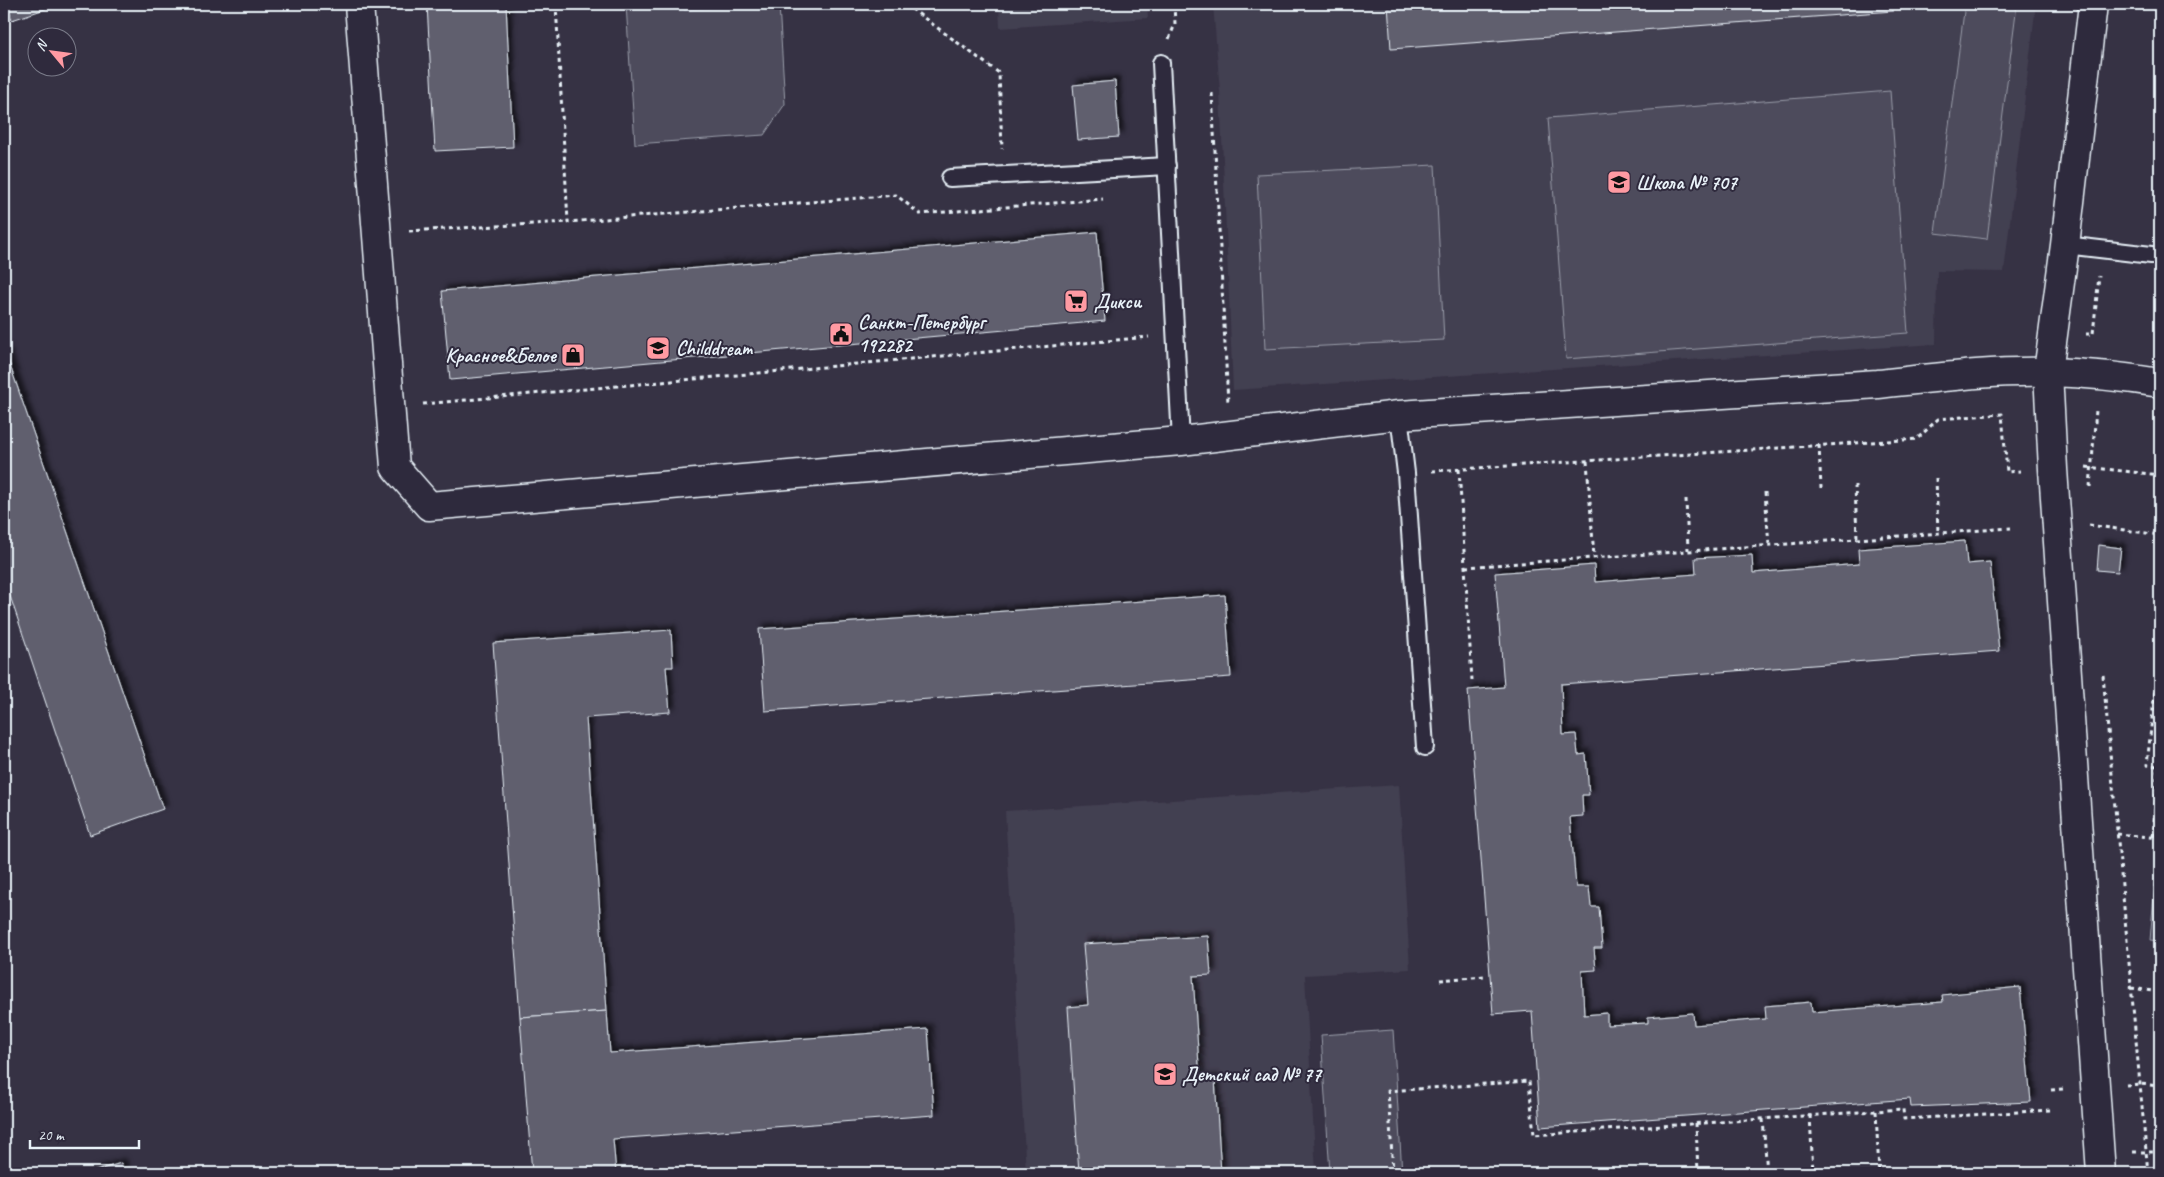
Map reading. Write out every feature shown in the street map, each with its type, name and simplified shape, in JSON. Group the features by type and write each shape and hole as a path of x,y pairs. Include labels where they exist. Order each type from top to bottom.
{"street":[{"path":"359,4 395,467 429,506 1181,441 1399,415 1868,384 1946,376 2048,372 2119,377 2160,383"},
{"path":"2093,4 2048,372 2101,1173"}],"lane":[{"path":"1161,63 1181,441"},
{"path":"950,178 1167,166"},
{"path":"2065,245 2160,256"},
{"path":"1399,415 1406,473 1425,747"}],"path":[{"path":"556,4 568,222"},
{"path":"779,5 799,4"},
{"path":"906,4 999,72 1006,207"},
{"path":"1161,63 1175,24 1174,4"},
{"path":"1212,93 1229,412"},
{"path":"408,231 568,222 896,195 920,214 1111,199"},
{"path":"2053,332 2094,334 2102,250"},
{"path":"1149,328 1150,346"},
{"path":"417,404 1150,337"},
{"path":"2089,496 2094,410"},
{"path":"1406,473 1917,439 1938,419 2002,414 2007,472 2090,466 2160,475"},
{"path":"1818,445 1821,488"},
{"path":"1587,460 1594,557"},
{"path":"1459,469 1472,680"},
{"path":"1936,478 1938,533"},
{"path":"1855,485 1857,538"},
{"path":"1766,492 1769,545"},
{"path":"1686,499 1688,550"},
{"path":"2089,516 2090,535"},
{"path":"2089,525 2160,535"},
{"path":"1465,567 2011,528"},
{"path":"2153,837 2158,766 2147,765 2160,644"},
{"path":"2102,674 2148,1173"},
{"path":"2117,834 2160,838"},
{"path":"1440,980 1484,976"},
{"path":"2131,988 2160,992"},
{"path":"1393,1173 1388,1091 1529,1081 1534,1135 1903,1108 1904,1119 2052,1110"},
{"path":"1876,1111 1879,1173"},
{"path":"1810,1115 1813,1173"},
{"path":"1763,1119 1767,1173"},
{"path":"1696,1124 1698,1173"}],"shaded area":[{"path":"626,4 684,4 684,10 779,5 785,104 764,135 635,144"},
{"path":"999,4 1147,4 1148,18 1000,28"},
{"name":"Школа № 707","path":"1213,4 2036,4 2004,272 1937,271 1936,344 1233,390 1220,92"},
{"path":"1965,4 2017,4 1987,239 1935,233"},
{"path":"1890,91 1908,333 1566,359 1548,118"},
{"path":"1435,165 1444,340 1265,349 1257,174"},
{"name":"Детский сад № 77","path":"1399,785 1410,969 1305,975 1316,1173 1026,1173 1005,811"},
{"path":"2158,851 2160,851 2160,941 2150,940"},
{"path":"1393,1030 1402,1173 1330,1173 1321,1035"}],"building":[{"path":"7,4 60,4 12,20"},
{"path":"427,4 506,4 513,147 435,151"},
{"path":"1388,4 1892,4 1893,11 1391,49"},
{"path":"1115,81 1119,137 1078,140 1073,85"},
{"path":"1097,232 1105,321 450,380 442,291"},
{"path":"4,348 163,809 90,835 4,578"},
{"path":"1965,541 1967,564 1990,562 1999,651 1561,684 1563,735 1576,734 1578,755 1586,754 1589,795 1582,795 1583,816 1570,817 1576,887 1589,887 1591,907 1599,907 1602,948 1594,948 1596,970 1582,971 1584,1015 1607,1013 1607,1025 1648,1023 1648,1017 1693,1013 1694,1025 1766,1019 1765,1006 1811,1002 1812,1012 1943,1002 1942,995 2020,987 2031,1102 1911,1107 1910,1099 1540,1127 1532,1011 1493,1014 1468,690 1504,687 1495,573 1594,565 1595,582 1696,574 1695,558 1752,555 1753,573 1859,564 1858,549"},
{"path":"2099,545 2121,548 2118,572 2097,570"},
{"path":"1225,595 1231,677 765,711 759,629"},
{"path":"671,630 673,667 666,667 670,712 586,718 607,1011 520,1017 493,643"},
{"path":"2160,704 2160,739 2155,738"},
{"path":"1208,936 1211,975 1193,976 1200,1080 1215,1079 1221,1173 1079,1173 1068,1007 1088,1005 1083,944"},
{"path":"607,1011 610,1053 928,1029 934,1115 613,1139 616,1173 532,1173 520,1017"},
{"path":"121,1163 125,1173 89,1173"}],"place":[{"name":"Школа № 707","path":"1619,182"},
{"name":"Дикси","path":"1076,301"},
{"name":"Санкт-Петербург 192282","path":"841,334"},
{"name":"Childdream","path":"658,348"},
{"name":"Красное&Белое","path":"573,355"},
{"name":"Детский сад № 77","path":"1165,1074"}]}
